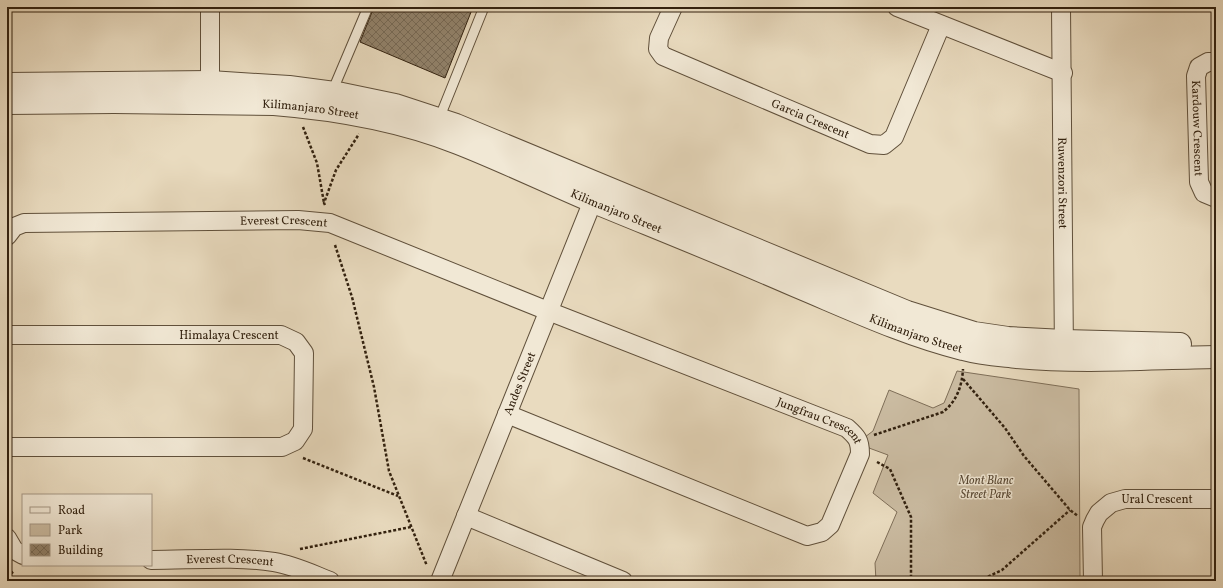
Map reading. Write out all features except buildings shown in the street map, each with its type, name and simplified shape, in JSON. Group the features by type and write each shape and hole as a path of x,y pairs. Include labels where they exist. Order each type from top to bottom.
{"street":[{"path":"210,7 210,93"},
{"name":"Garcia Crescent","path":"673,7 659,38 658,49 663,56 870,144 884,145 894,137 942,25"},
{"path":"897,7 1063,73"},
{"name":"Ruwenzori Street","path":"1062,7 1064,350"},
{"name":"Kardouw Crescent","path":"1216,62 1208,62 1200,67 1196,76 1199,182 1204,193 1216,198"},
{"name":"Kilimanjaro Street","path":"7,84 210,93 274,104 300,106 352,114 395,123 458,143 596,193"},
{"name":"Kilimanjaro Street","path":"7,103 114,102 289,87 332,93 395,105 456,125 750,266 853,310 924,338 965,350 984,354 1216,344"},
{"name":"Andes Street","path":"440,581 596,193"},
{"name":"Everest Crescent","path":"7,236 14,227 24,223 298,220 330,223 548,311"},
{"name":"Jungfrau Crescent","path":"507,414 807,536 822,532 830,525 860,448 855,435 848,428 548,311"},
{"name":"Himalaya Crescent","path":"7,335 281,335 296,342 304,353 304,361 303,428 295,441 282,447 7,447"},
{"name":"Kilimanjaro Street","path":"1064,350 1216,357"},
{"name":"Ural Crescent","path":"1093,581 1092,527 1099,513 1111,503 1125,499 1216,499"},
{"path":"466,516 623,581"},
{"path":"7,538 14,550 22,554"},
{"name":"Everest Crescent","path":"152,560 242,559 276,562 330,581"}],"lane":[{"path":"332,93 368,7"},
{"path":"439,120 484,7"}],"path":[{"path":"301,122 317,163 326,207"},
{"path":"324,203 336,170 360,132"},
{"path":"333,240 352,297 374,387 389,471 427,567"},
{"path":"912,581 911,517 890,469 860,448 867,437 943,412 952,405 963,379 964,364"},
{"path":"963,379 1005,428 1024,456 1070,510 1080,518"},
{"path":"297,456 399,496"},
{"path":"979,581 1002,570 1070,510"},
{"path":"276,562 294,550 411,527"},
{"path":"7,577 14,570"}],"green space":[{"name":"Mont Blanc Street Park","path":"957,371 1079,389 1080,580 876,581 875,563 897,512 873,493 888,455 869,448 865,437 873,431 889,390 933,408 944,403"}]}
